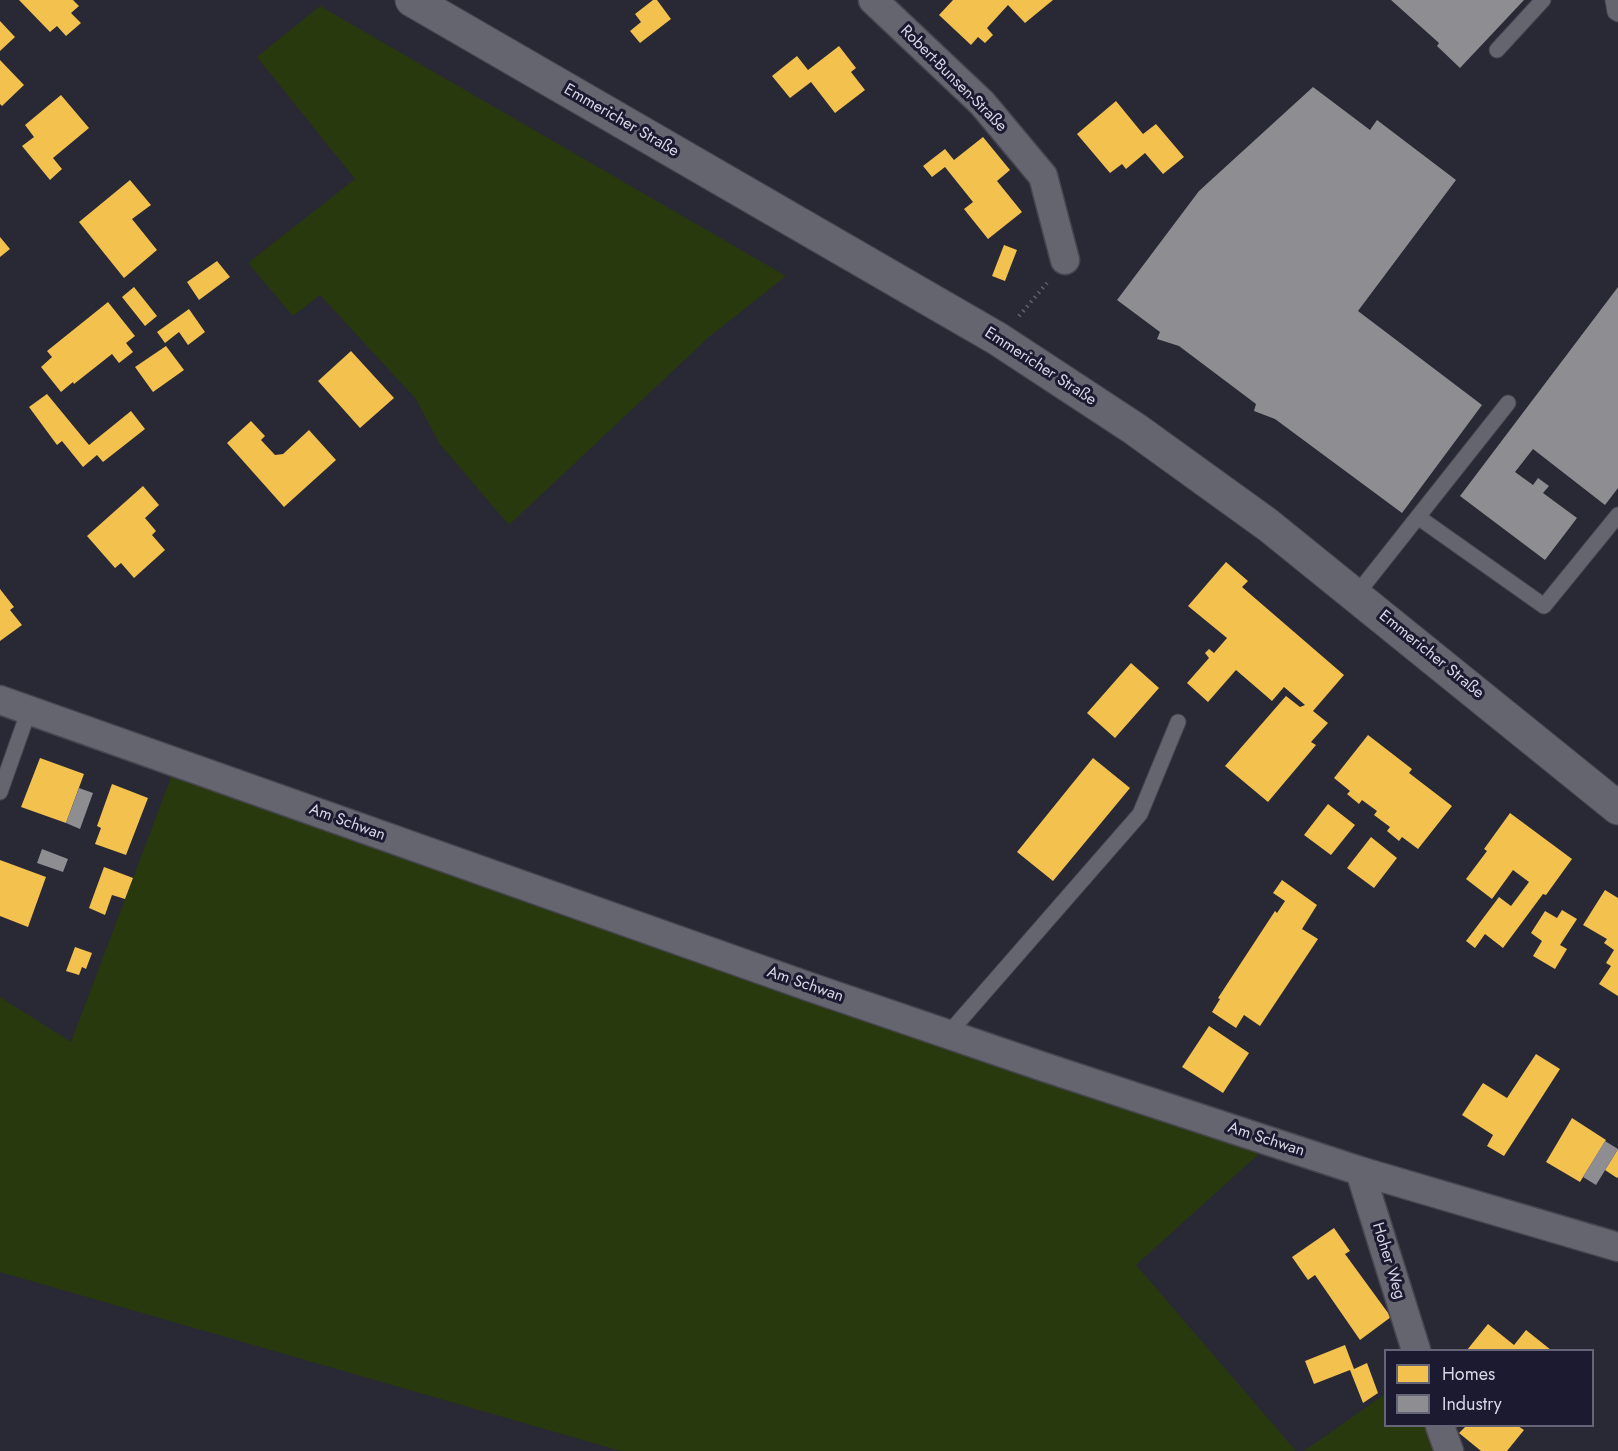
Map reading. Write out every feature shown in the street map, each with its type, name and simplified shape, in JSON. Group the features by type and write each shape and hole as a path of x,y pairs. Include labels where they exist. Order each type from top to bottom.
{"main road":[{"name":"Emmericher Straße","path":"412,0 998,339 1144,436 1268,525 1618,808"}],"street":[{"name":"Robert-Bunsen-Straße","path":"873,0 982,103 1043,176 1065,260"},
{"name":"Am Schwan","path":"0,700 948,1034 1360,1172 1618,1247"},
{"name":"Hoher Weg","path":"1360,1172 1416,1349"},
{"path":"1441,1427 1449,1451"}],"lane":[{"path":"1497,50 1543,0"},
{"path":"1613,0 1615,12 1618,14"},
{"path":"1356,595 1508,403"},
{"path":"1418,517 1544,606 1618,515"},
{"path":"0,792 29,711"},
{"path":"948,1034 1140,814 1178,722"}],"path":[{"path":"998,339 1065,260"}],"green space":[{"path":"320,6 786,276 709,337 509,525 439,443 416,399 320,295 293,316 248,263 355,179 257,57"},
{"path":"173,772 1261,1152 1136,1265 1296,1451 621,1451 0,1272 0,997 71,1042"},
{"path":"1384,1395 1384,1427 1426,1427 1435,1451 1304,1451"}],"building: Homes":[{"path":"19,0 73,0 79,6 71,13 81,23 66,36 57,26 50,32"},
{"path":"653,0 657,0 671,19 640,43 630,31 641,22 635,14"},
{"path":"953,0 1053,0 1025,23 1008,5 987,28 993,35 985,43 978,37 971,45 939,15"},
{"path":"0,21 15,37 0,51"},
{"path":"839,46 856,68 851,72 865,90 835,113 811,82 790,98 772,76 797,56 808,70"},
{"path":"0,60 24,85 2,106 0,104"},
{"path":"61,95 89,128 53,158 62,169 50,180 22,146 34,137 25,125"},
{"path":"1116,101 1143,134 1156,124 1184,157 1163,174 1145,153 1126,169 1122,164 1110,173 1077,134"},
{"path":"983,137 1010,170 997,181 1022,212 988,239 964,209 973,202 945,167 932,177 923,166 945,149 954,160"},
{"path":"130,180 151,205 132,219 157,250 124,278 79,222"},
{"path":"0,237 10,249 0,257"},
{"path":"1004,245 1017,250 1005,281 992,276"},
{"path":"217,261 230,277 199,300 187,282"},
{"path":"134,287 157,316 145,326 122,297"},
{"path":"108,302 135,336 126,343 133,352 119,363 112,354 61,392 41,367 52,357 47,351"},
{"path":"189,309 205,332 188,345 179,332 165,343 157,332"},
{"path":"166,346 184,370 153,392 135,367"},
{"path":"351,351 394,398 360,428 318,381"},
{"path":"47,394 89,445 131,411 145,429 103,462 97,455 83,467 62,441 57,445 29,407"},
{"path":"251,421 265,436 261,440 275,455 283,454 309,430 336,460 284,507 227,443"},
{"path":"143,486 159,505 145,518 156,531 152,535 165,550 134,578 121,563 115,568 87,536"},
{"path":"1226,562 1248,581 1242,587 1344,675 1313,711 1328,723 1311,742 1316,745 1268,802 1225,766 1286,696 1300,707 1305,705 1284,687 1272,701 1236,670 1208,702 1187,683 1209,658 1205,653 1209,649 1214,653 1227,638 1188,606"},
{"path":"0,589 14,607 10,610 22,625 0,641"},
{"path":"1131,663 1159,688 1115,738 1087,713"},
{"path":"1368,735 1412,769 1409,773 1452,806 1418,849 1402,837 1399,841 1387,831 1390,827 1374,815 1377,811 1362,800 1359,804 1347,794 1350,791 1334,778"},
{"path":"40,758 84,774 66,823 21,807"},
{"path":"1093,758 1130,788 1053,881 1017,852"},
{"path":"112,784 148,798 126,855 95,844 101,828 97,826"},
{"path":"1328,804 1355,825 1331,855 1304,835"},
{"path":"1510,813 1572,859 1503,948 1485,934 1475,948 1466,941 1499,897 1511,906 1529,882 1513,870 1492,899 1466,879 1487,851 1484,849"},
{"path":"1371,837 1397,858 1374,888 1347,868"},
{"path":"0,860 46,877 28,927 0,916"},
{"path":"104,867 133,878 125,899 112,895 105,915 89,908"},
{"path":"1282,880 1317,905 1302,929 1318,939 1260,1026 1244,1015 1236,1028 1212,1012 1220,999 1218,998 1275,911 1277,913 1285,901 1273,893"},
{"path":"1605,890 1618,898 1618,996 1599,984 1611,966 1606,963 1614,950 1604,943 1607,939 1583,925"},
{"path":"1562,910 1577,919 1560,945 1567,949 1555,969 1533,956 1542,941 1531,933 1545,911 1557,918"},
{"path":"75,947 92,953 86,969 82,967 79,975 66,971"},
{"path":"1209,1026 1249,1053 1223,1093 1182,1067"},
{"path":"1536,1054 1560,1069 1504,1156 1487,1146 1493,1135 1462,1115 1483,1083 1507,1098"},
{"path":"1572,1118 1606,1140 1580,1182 1546,1162"},
{"path":"1618,1149 1618,1177 1617,1178 1605,1170"},
{"path":"1334,1228 1350,1251 1345,1254 1391,1317 1360,1340 1315,1275 1308,1280 1292,1257"},
{"path":"1488,1324 1514,1345 1526,1330 1550,1349 1468,1349"},
{"path":"1345,1345 1354,1369 1367,1363 1378,1393 1363,1403 1350,1370 1314,1384 1305,1361"},
{"path":"1465,1427 1520,1427 1524,1430 1507,1451 1481,1451 1459,1433"}],"building: Industry":[{"path":"1391,0 1524,0 1460,68 1437,46 1439,43"},
{"path":"1313,87 1370,130 1377,120 1456,180 1358,311 1482,405 1402,513 1275,419 1254,411 1256,404 1179,346 1157,339 1160,332 1117,300 1199,191"},
{"path":"1618,287 1618,488 1605,505 1533,449 1515,472 1533,485 1538,478 1549,486 1543,493 1577,518 1545,560 1460,496"},
{"path":"79,788 93,793 80,829 66,823"},
{"path":"42,849 68,859 63,872 37,863"},
{"path":"1605,1141 1618,1149 1596,1185 1583,1177"}]}
